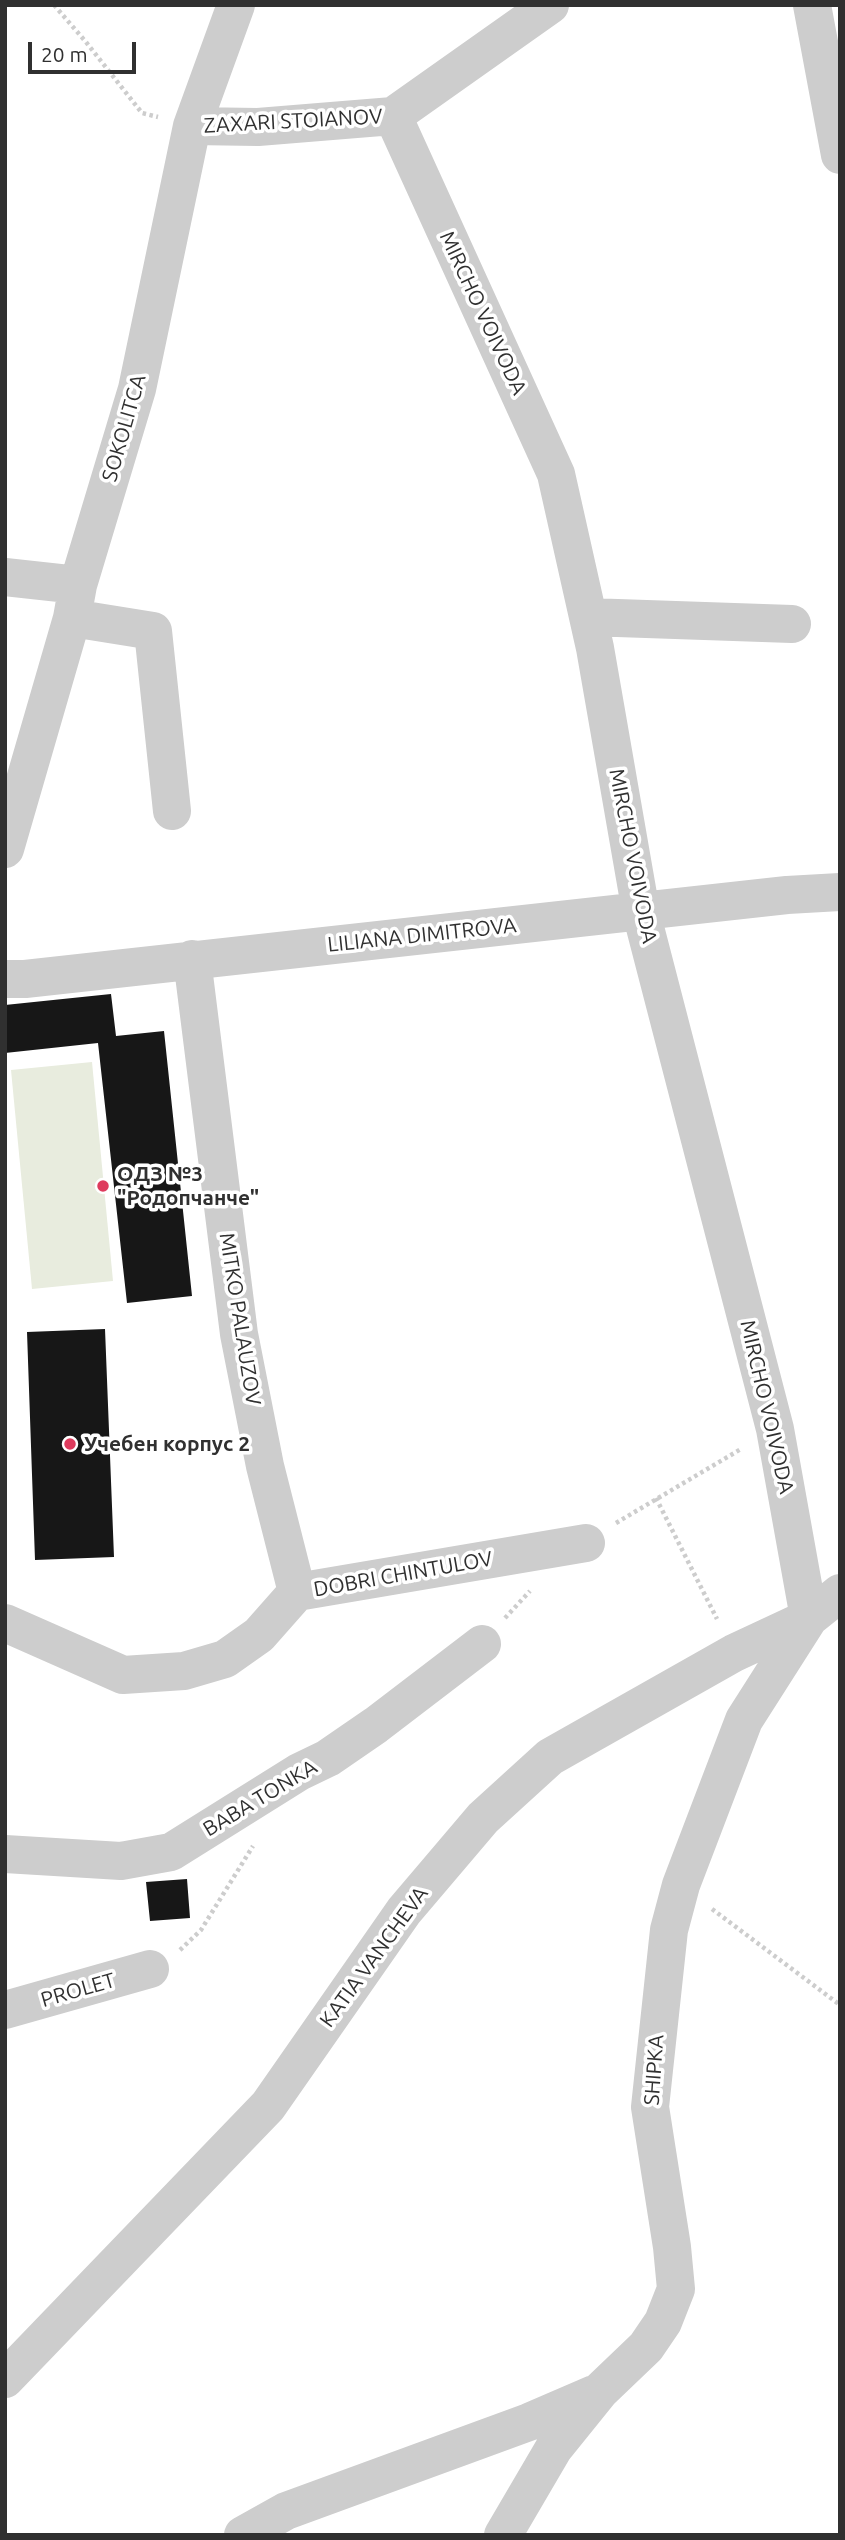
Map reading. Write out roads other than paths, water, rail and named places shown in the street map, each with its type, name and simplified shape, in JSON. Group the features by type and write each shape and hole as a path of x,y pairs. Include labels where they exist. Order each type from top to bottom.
{"street":[{"name":"SOKOLITCA","path":"5,849 137,389 192,126 236,5"},
{"name":"ZAXARI STOIANOV","path":"192,126 258,127 393,116 550,5"},
{"path":"812,5 840,155"},
{"name":"MIRCHO VOIVODA","path":"393,116 556,474 588,617 641,912 775,1429 809,1618"},
{"path":"5,577 153,631 172,811"},
{"path":"588,617 792,624"},
{"name":"LILIANA DIMITROVA","path":"5,979 25,979 787,895 840,892"},
{"name":"MITKO PALAUZOV","path":"192,959 239,1334 265,1466 297,1592"},
{"name":"DOBRI CHINTULOV","path":"5,1623 124,1675 184,1671 225,1659 259,1635 297,1592 586,1543"},
{"name":"SHIPKA","path":"503,2535 554,2448 600,2391 646,2347 663,2322 676,2289 650,2107 669,1930 681,1885 744,1720 809,1618 840,1593"},
{"name":"KATIA VANCHEVA","path":"5,2379 268,2106 404,1911 483,1818 550,1757 734,1653 809,1618"},
{"name":"BABA TONKA","path":"5,1854 121,1861 171,1852 299,1772 337,1752 482,1644"},
{"name":"PROLET","path":"5,2010 150,1969"},
{"path":"243,2535 286,2511 528,2422 600,2391"}],"place":[{"name":"ОДЗ №3 \"Родопчанче\"","path":"103,1186"},
{"name":"Учебен корпус 2","path":"70,1444"}]}
